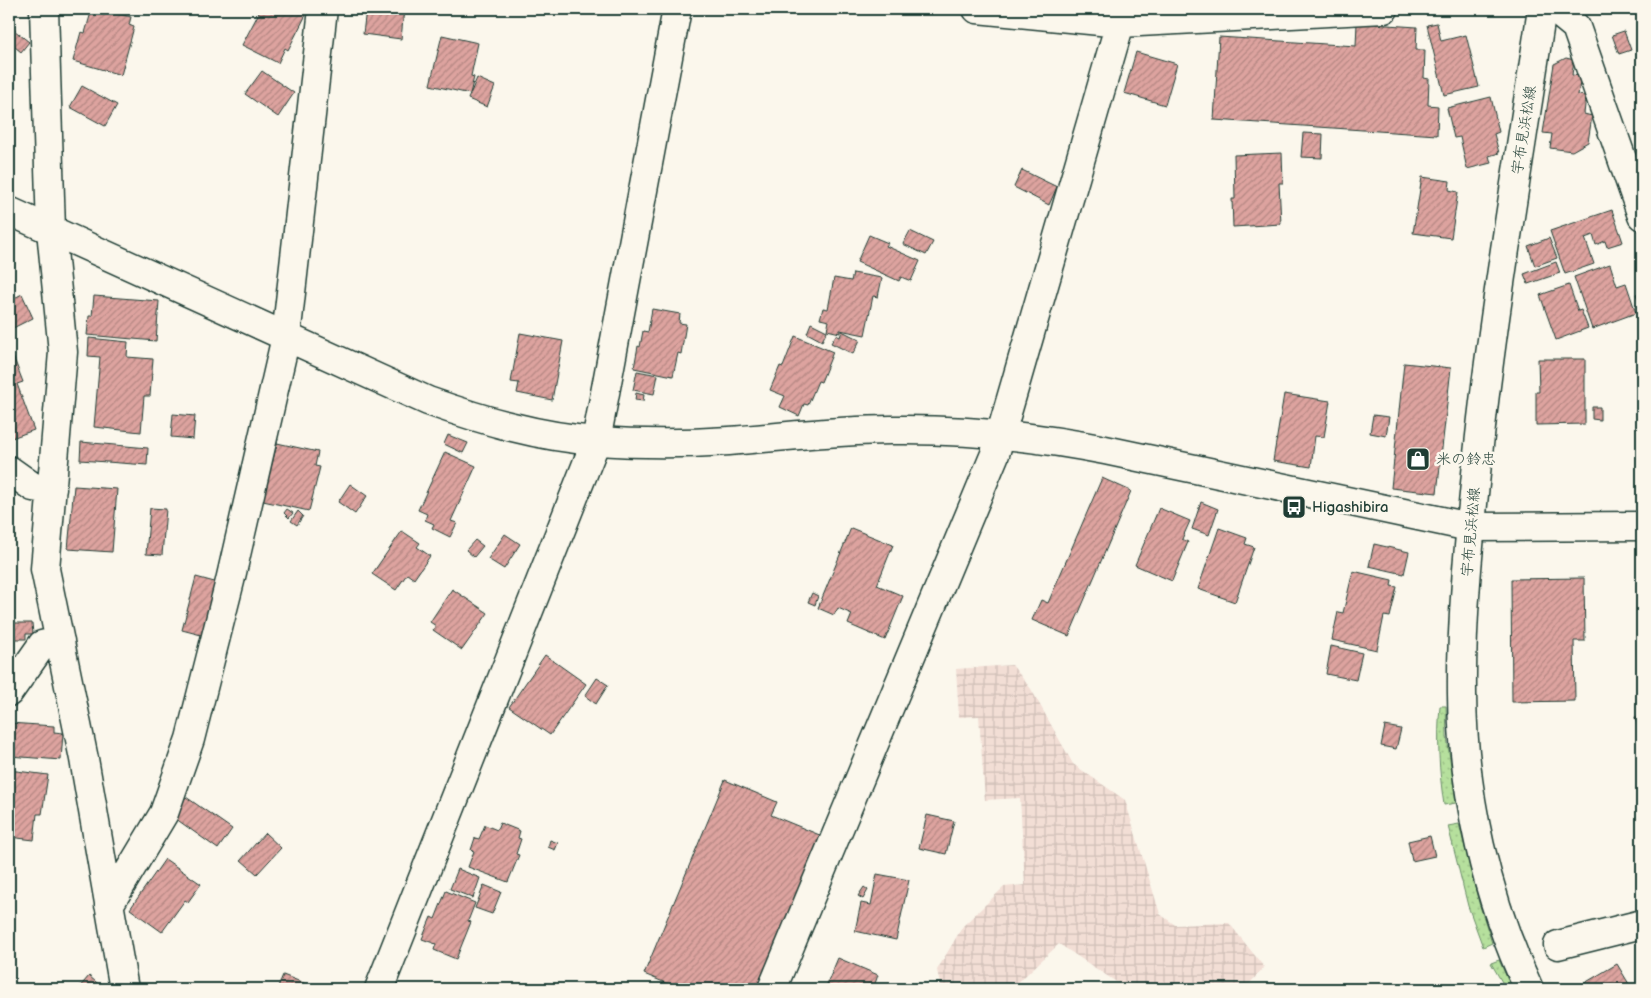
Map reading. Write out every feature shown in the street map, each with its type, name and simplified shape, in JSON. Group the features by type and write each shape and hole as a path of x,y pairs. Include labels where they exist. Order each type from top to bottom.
{"street":[{"path":"44,9 51,230 63,352 45,570 84,759 124,989"},
{"path":"109,905 164,813 190,739 230,581 286,337 323,9"},
{"path":"387,986 596,441 677,9"},
{"path":"977,9 1120,23 1384,9"},
{"name":"宇布見浜松線","path":"1529,989 1494,898 1474,818 1463,736 1462,653 1470,527 1487,376 1542,9"},
{"path":"1554,9 1576,27 1642,216"},
{"path":"772,989 995,454 1120,23"},
{"path":"9,211 395,387 462,413 532,431 596,441 696,442 890,430 1000,434 1105,450 1470,527 1642,526"},
{"path":"9,470 33,487 52,489"},
{"path":"9,692 42,645 60,641"},
{"path":"1558,945 1642,924"}],"shaded area":[{"path":"1012,665 1031,689 1073,764 1125,800 1160,914 1175,925 1229,923 1264,967 1245,989 1127,989 1059,944 1011,989 941,989 937,970 963,926 1004,887 1025,885 1020,798 985,800 979,716 959,717 956,669"}],"green space":[{"path":"1440,706 1446,706 1447,737 1456,803 1444,805 1439,756"},
{"path":"1459,824 1479,903 1492,943 1483,947 1468,906 1448,826"},
{"path":"1499,960 1512,989 1506,989 1491,963"}],"building":[{"path":"92,9 101,9 131,17 129,25 134,27 121,75 73,61 81,32 85,33"},
{"path":"261,9 309,9 288,50 285,48 278,63 242,45"},
{"path":"366,9 404,9 401,39 363,34"},
{"path":"1642,10 1642,26 1639,11"},
{"path":"1357,23 1417,27 1416,50 1425,50 1424,78 1429,79 1428,105 1438,106 1437,135 1214,120 1219,37 1356,46"},
{"path":"1437,23 1441,41 1466,35 1479,87 1444,95 1427,25"},
{"path":"14,30 29,42 21,52 9,42 9,38"},
{"path":"1624,31 1631,50 1619,54 1612,35"},
{"path":"442,35 478,43 471,76 474,77 470,94 430,85"},
{"path":"1136,52 1177,64 1165,105 1124,93"},
{"path":"1566,58 1574,60 1572,75 1581,76 1578,95 1586,96 1584,114 1592,116 1588,142 1572,151 1550,148 1552,134 1543,133 1554,64"},
{"path":"262,71 294,93 278,117 245,94"},
{"path":"477,78 495,86 487,107 468,99"},
{"path":"82,86 117,105 105,126 70,107"},
{"path":"1491,97 1499,132 1494,134 1499,153 1489,156 1491,163 1467,169 1460,137 1454,138 1447,108"},
{"path":"1303,133 1323,134 1322,158 1301,157"},
{"path":"1282,153 1283,183 1279,183 1281,224 1233,227 1232,199 1235,199 1234,155"},
{"path":"1022,170 1057,187 1049,205 1014,187"},
{"path":"1422,177 1450,181 1449,190 1458,192 1451,238 1413,233"},
{"path":"1612,210 1623,242 1607,247 1605,241 1596,245 1593,235 1585,238 1594,264 1565,274 1550,231"},
{"path":"910,231 933,242 926,255 903,244"},
{"path":"869,235 888,243 886,246 920,261 911,281 901,277 899,281 857,262"},
{"path":"1549,238 1557,258 1535,266 1528,246"},
{"path":"1556,262 1560,273 1528,284 1524,274"},
{"path":"1610,264 1617,286 1626,283 1636,313 1592,329 1574,277"},
{"path":"853,273 882,278 878,297 873,296 865,335 840,330 840,333 827,330 829,321 820,319 823,308 828,309 834,278 851,281"},
{"path":"1569,285 1578,311 1581,310 1588,328 1556,340 1540,295"},
{"path":"1642,292 1642,310 1636,294"},
{"path":"22,294 33,318 9,330 9,301"},
{"path":"94,296 159,301 156,341 87,335 89,316 92,316"},
{"path":"652,309 680,314 679,323 686,324 681,354 678,353 673,376 634,368 643,331 648,332"},
{"path":"811,323 827,331 822,341 807,333"},
{"path":"842,331 860,340 853,354 831,343 836,335 840,337"},
{"path":"520,333 563,341 552,400 517,393 519,383 511,382"},
{"path":"795,336 833,352 821,382 818,381 808,405 804,404 799,416 780,407 785,396 770,390 780,366 783,367"},
{"path":"89,338 128,342 127,357 153,359 150,396 144,396 141,432 94,427 100,357 88,356"},
{"path":"13,356 23,382 17,384 34,430 9,439 9,357"},
{"path":"1538,359 1585,359 1585,424 1536,425 1536,392 1539,392"},
{"path":"1404,363 1451,368 1437,493 1391,488"},
{"path":"637,371 658,375 654,394 633,390"},
{"path":"636,393 644,395 643,401 635,400"},
{"path":"1284,394 1330,401 1324,437 1315,436 1311,467 1273,461"},
{"path":"1592,407 1600,407 1600,420 1592,419"},
{"path":"173,414 195,416 193,439 171,437"},
{"path":"1373,415 1389,417 1386,436 1370,433"},
{"path":"448,435 468,443 463,453 444,444"},
{"path":"81,442 148,448 147,465 80,460"},
{"path":"277,443 318,452 315,466 320,467 309,511 263,501"},
{"path":"445,452 476,466 451,521 457,523 450,537 432,528 434,524 425,520 427,514 418,510"},
{"path":"1102,478 1131,491 1069,636 1032,620 1041,600 1048,603"},
{"path":"350,484 367,496 355,514 338,502"},
{"path":"74,486 117,489 112,552 68,549"},
{"path":"1201,502 1218,509 1209,535 1192,529"},
{"path":"150,508 166,509 162,555 146,554"},
{"path":"1159,508 1190,521 1182,539 1188,542 1172,581 1135,565"},
{"path":"287,509 293,513 289,518 284,513"},
{"path":"298,511 303,516 297,525 291,521"},
{"path":"851,528 893,545 877,585 903,596 885,640 848,624 852,614 838,608 834,615 818,608"},
{"path":"1219,528 1247,538 1245,544 1254,547 1235,602 1198,589"},
{"path":"402,531 420,543 417,547 430,556 414,579 407,574 396,590 372,574"},
{"path":"505,534 520,544 504,569 488,559"},
{"path":"475,540 483,546 474,557 466,550"},
{"path":"1374,544 1409,552 1404,574 1369,566"},
{"path":"1353,571 1392,580 1391,586 1397,587 1390,617 1384,616 1377,650 1332,640 1338,612 1343,613"},
{"path":"196,577 218,583 205,636 182,630"},
{"path":"1584,578 1585,641 1574,641 1575,701 1512,702 1511,579"},
{"path":"452,589 488,613 462,650 433,630 436,626 430,622"},
{"path":"812,593 818,596 815,605 808,602"},
{"path":"10,623 11,649 9,649"},
{"path":"12,623 32,623 33,634 26,634 26,639 12,639"},
{"path":"1331,646 1362,653 1356,680 1326,674"},
{"path":"545,655 586,684 550,735 509,707"},
{"path":"597,678 608,685 596,704 585,696"},
{"path":"1642,715 1642,731 1639,732 1635,717"},
{"path":"9,723 54,726 54,732 63,733 61,760 9,756"},
{"path":"1385,726 1401,729 1396,749 1381,746"},
{"path":"9,770 48,775 42,814 37,814 34,840 9,837"},
{"path":"725,780 777,802 771,815 822,836 758,989 680,989 644,974"},
{"path":"186,797 232,829 218,849 172,816"},
{"path":"927,815 954,821 946,854 919,848"},
{"path":"500,823 520,831 518,838 521,839 516,854 519,855 508,882 468,867 474,851 471,850 475,838 479,839 485,825 497,830"},
{"path":"265,833 281,848 257,874 241,860"},
{"path":"1430,836 1435,856 1412,861 1408,841"},
{"path":"550,840 558,843 555,850 548,847"},
{"path":"165,859 201,884 188,902 185,900 162,932 130,909"},
{"path":"458,869 480,878 473,898 450,889"},
{"path":"877,874 909,880 896,940 855,931 861,903 871,905"},
{"path":"484,885 501,892 492,914 475,908"},
{"path":"864,887 868,890 863,899 858,896"},
{"path":"446,891 475,903 468,921 471,922 456,959 434,950 436,944 422,939 431,917 435,919"},
{"path":"838,958 878,975 873,989 825,989"},
{"path":"1617,964 1632,989 1586,989 1583,984"},
{"path":"283,975 319,989 277,989"},
{"path":"89,976 103,988 78,989"}],"place":[{"name":"米の鈴忠","path":"1418,459"},
{"name":"Higashibira","path":"1294,507"}]}
